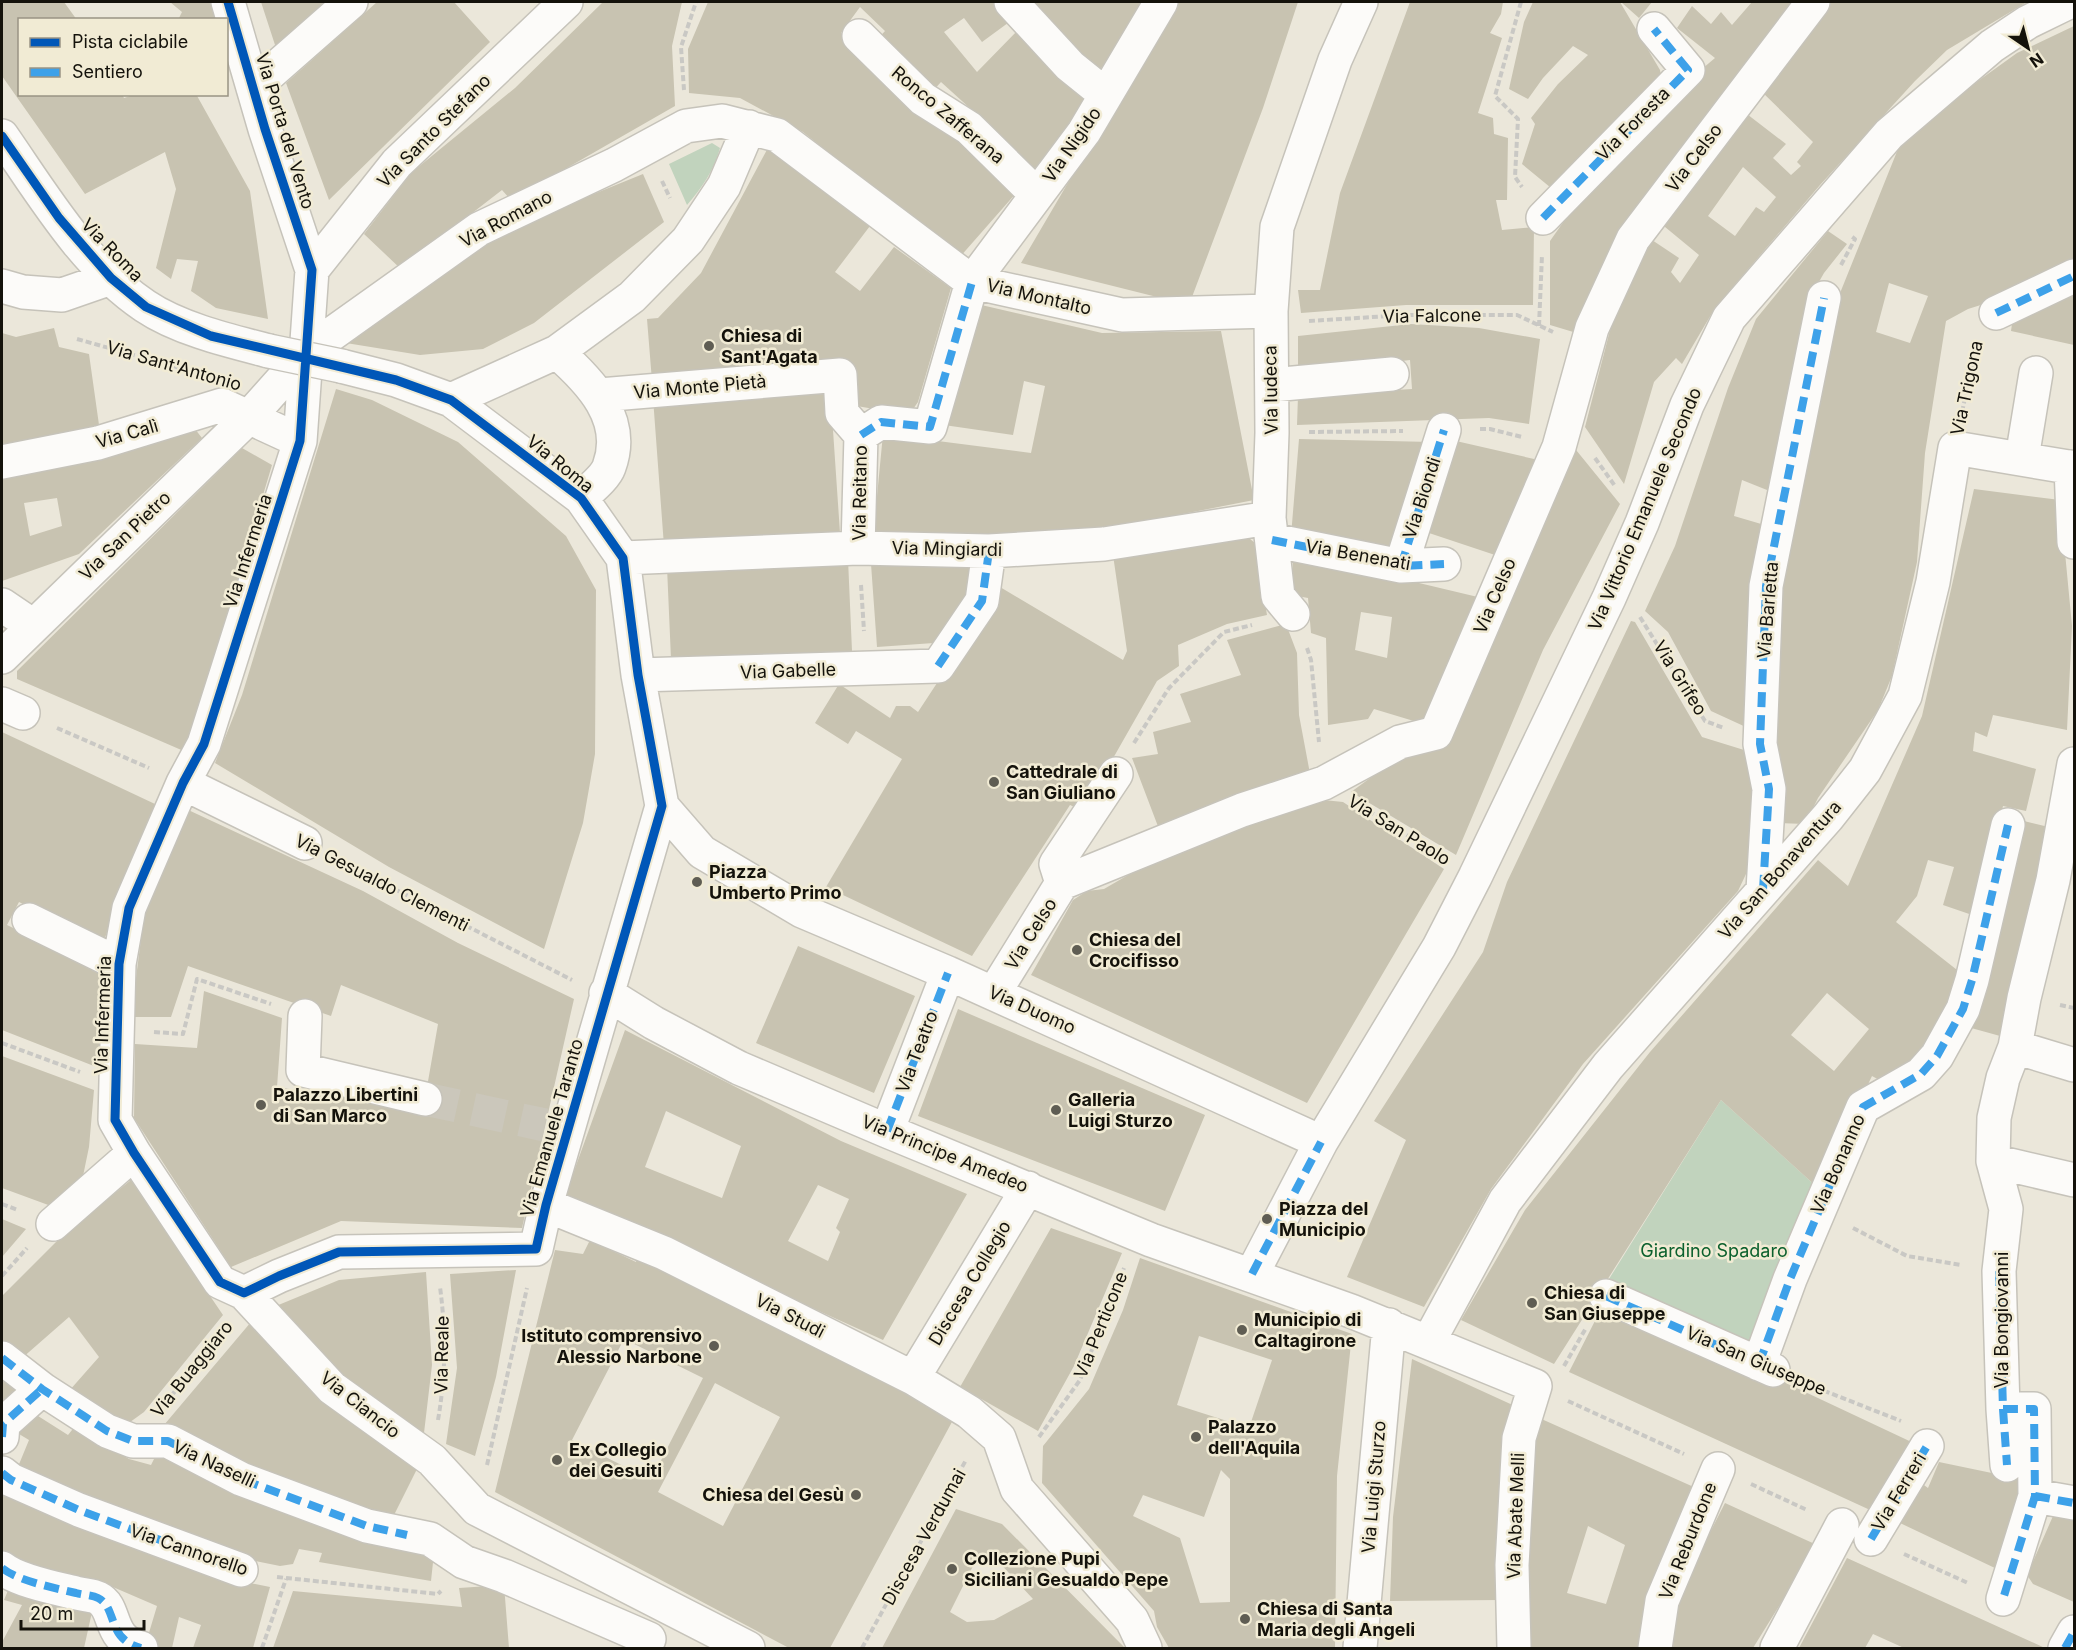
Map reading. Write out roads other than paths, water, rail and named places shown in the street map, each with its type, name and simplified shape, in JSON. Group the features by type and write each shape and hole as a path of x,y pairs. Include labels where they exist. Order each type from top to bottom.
{"street":[{"name":"Via Porta del Vento","path":"228,2 253,88 312,270"},
{"path":"253,88 351,2"},
{"path":"1011,2 1070,66 1106,95"},
{"name":"Via Nigido","path":"972,282 1084,132 1161,2"},
{"name":"Via Iudeca","path":"1293,614 1278,596 1271,529 1271,317 1277,227 1335,60 1362,2"},
{"name":"Via Celso","path":"994,993 1062,883 1242,810 1324,783 1400,742 1436,733 1559,447 1586,348 1633,239 1813,2"},
{"name":"Via Vittorio Emanuele Secondo","path":"1252,1274 1338,1111 1439,947 1474,877 1609,598 1642,523 1688,405 1729,318 1889,134 1992,46 2028,22 2069,2"},
{"name":"Via Santo Stefano","path":"312,270 397,163 547,8"},
{"name":"Via Foresta","path":"1543,218 1688,70 1654,29"},
{"name":"Ronco Zafferana","path":"859,36 923,99 969,128 1037,195"},
{"name":"Via Montalto","path":"687,126 722,121 777,135 972,282 1122,315 1271,317"},
{"name":"Via Romano","path":"249,416 308,351 479,229 687,126"},
{"path":"451,400 557,352 632,297 688,240 724,186 749,127"},
{"name":"Via Roma","path":"2,136 59,218 111,278 146,307 211,336 396,380 451,400 581,498 623,558 638,675 662,806"},
{"name":"Via Infermeria","path":"244,1293 220,1282 134,1153 115,1120 119,964 129,908 183,783 204,744 300,441 312,270"},
{"path":"1996,313 2074,276"},
{"path":"2,286 23,292 62,295 111,278"},
{"name":"Via Reitano","path":"858,548 861,435 881,422 930,427 972,282"},
{"name":"Via Barletta","path":"1763,890 1769,789 1760,744 1766,586 1824,298"},
{"path":"557,352 588,380 600,395 608,411 614,440 609,469 581,498"},
{"path":"2036,373 2022,458 2073,467 2074,542"},
{"path":"1272,385 1392,374"},
{"name":"Via Monte Pietà","path":"600,395 840,375 842,413 861,435"},
{"name":"Via Calì","path":"2,462 98,443 222,405 300,441"},
{"name":"Via San Pietro","path":"2,657 249,416"},
{"name":"Via Biondi","path":"1401,566 1444,430"},
{"name":"Via San Bonaventura","path":"1429,1341 1505,1201 1608,1066 1866,770 1905,696 1933,582 1955,448 2022,458"},
{"name":"Via Mingiardi","path":"623,558 858,548 989,551 1104,544 1271,529"},
{"name":"Via Benenati","path":"1271,529 1401,566 1444,564"},
{"name":"Via Gabelle","path":"638,675 938,666 982,601 989,551"},
{"path":"2,605 33,626"},
{"name":"Via Bongiovanni","path":"2003,1599 2035,1496 2034,1409 2003,1409 1999,1271 2006,1209 1993,1161 1994,1118 2003,1078 2015,1047 2024,998 2053,880 2074,764"},
{"path":"1062,883 1056,864 1116,774"},
{"name":"Via Gesualdo Clementi","path":"183,783 305,843"},
{"name":"Via Duomo","path":"662,806 702,852 812,915 994,993 1321,1142"},
{"name":"Via Emanuele Taranto","path":"244,1293 339,1252 536,1249 546,1205 556,1128 596,998 662,806"},
{"name":"Via Bonanno","path":"1766,1367 1818,1210 1863,1107 1921,1074 1937,1056 1959,1017 1972,980 2008,825"},
{"path":"28,920 119,964"},
{"name":"Via Teatro","path":"887,1131 948,973"},
{"name":"Via Principe Amedeo","path":"596,998 654,1023 739,1068 1144,1237 1252,1274 1429,1341 1547,1379"},
{"path":"305,1016 303,1070 426,1099"},
{"path":"2015,1047 2074,1065"},
{"path":"53,1224 134,1153"},
{"path":"1993,1161 2074,1180"},
{"name":"Discesa Collegio","path":"913,1378 1028,1188"},
{"name":"Via Studi","path":"546,1205 664,1253 913,1378 985,1425 999,1438 1017,1489 1132,1620 1144,1648"},
{"name":"Via Ciancio","path":"244,1293 332,1389 432,1460 477,1509 664,1605"},
{"name":"Via San Giuseppe","path":"1606,1296 1766,1367"},
{"name":"Via Luigi Sturzo","path":"1360,1648 1389,1325"},
{"name":"Via Naselli","path":"2,1358 42,1389 107,1431 133,1441 168,1442 241,1479 367,1526 430,1539 464,1562 504,1576 647,1644"},
{"name":"Via Abate Melli","path":"1514,1648 1512,1565 1519,1438 1547,1379"},
{"path":"2,1437 3,1424 42,1389"},
{"path":"2003,1409 2007,1466"},
{"name":"Via Ferreri","path":"1777,1648 1856,1532 1927,1446"},
{"name":"Via Reburdone","path":"1655,1648 1662,1601 1718,1469"},
{"name":"Via Cannorello","path":"2,1473 11,1480 79,1510 241,1570"},
{"path":"2035,1496 2074,1503"},
{"path":"2,1568 55,1588 100,1599 107,1608 119,1636 130,1646 141,1648"},
{"path":"647,1644 664,1605 748,1648"},
{"path":"2065,1648 2074,1632"}],"tunnel":[{"path":"425,1099 545,1125"}],"place":[{"name":"Chiesa di Sant'Agata","path":"709,346"},
{"name":"Cattedrale di San Giuliano","path":"994,782"},
{"name":"Piazza Umberto Primo","path":"697,882"},
{"name":"Chiesa del Crocifisso","path":"1077,950"},
{"name":"Palazzo Libertini di San Marco","path":"261,1105"},
{"name":"Galleria Luigi Sturzo","path":"1056,1110"},
{"name":"Piazza del Municipio","path":"1267,1219"},
{"name":"Chiesa di San Giuseppe","path":"1532,1303"},
{"name":"Municipio di Caltagirone","path":"1242,1330"},
{"name":"Istituto comprensivo Alessio Narbone","path":"714,1346"},
{"name":"Palazzo dell'Aquila","path":"1196,1437"},
{"name":"Ex Collegio dei Gesuiti","path":"557,1460"},
{"name":"Chiesa del Gesù","path":"856,1495"},
{"name":"Collezione Pupi Siciliani Gesualdo Pepe","path":"952,1569"},
{"name":"Chiesa di Santa Maria degli Angeli","path":"1245,1619"}],"park label":[{"name":"Giardino Spadaro","path":"1714,1251"}]}
